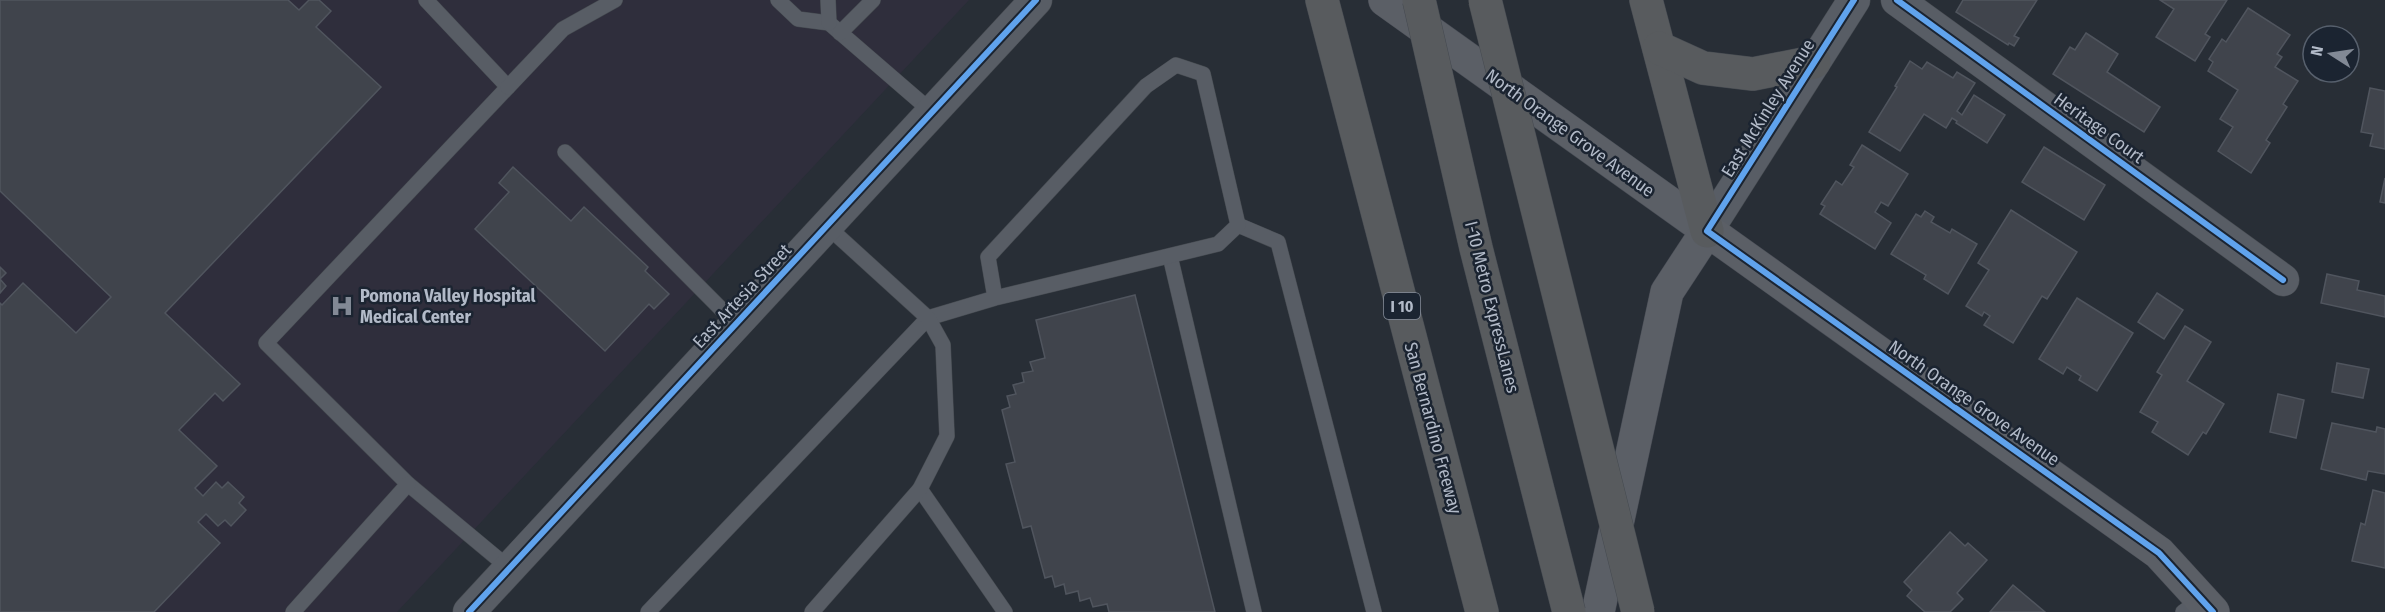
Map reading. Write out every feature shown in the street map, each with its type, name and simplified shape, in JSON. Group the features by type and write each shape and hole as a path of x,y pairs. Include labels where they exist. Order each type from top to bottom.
{"highway":[{"name":"San Bernardino Freeway","path":"1322,0 1482,612"},
{"name":"I-10 Metro ExpressLanes","path":"1419,0 1476,248 1569,612"},
{"path":"1485,0 1638,612"},
{"path":"1646,0 1707,231"},
{"path":"1659,48 1703,68 1753,74 1814,62"}],"main road":[{"name":"North Orange Grove Avenue","path":"1385,0 2159,553 2199,607"},
{"name":"East McKinley Avenue","path":"1598,612 1667,292 1707,231"}],"street":[{"name":"East Artesia Street","path":"475,610 509,568 1036,0"},
{"name":"Heritage Court","path":"1897,0 2283,280"},
{"name":"East McKinley Avenue","path":"1707,231 1814,62 1845,3"}],"lane":[{"path":"426,0 508,87"},
{"path":"509,568 408,484 266,343 563,29 615,0"},
{"path":"778,0 798,19 835,28 932,112"},
{"path":"828,0 835,28"},
{"path":"835,28 873,0"},
{"path":"995,298 988,257 1146,86 1176,65 1203,74 1238,225"},
{"path":"565,152 736,324"},
{"path":"648,612 928,318 995,298 1218,244 1238,225"},
{"path":"1238,225 1278,242 1374,612"},
{"path":"812,612 920,489 947,436 943,345 928,318 827,226"},
{"path":"1170,256 1254,612"},
{"path":"293,612 408,484"},
{"path":"920,489 1005,612"}],"shaded area":[{"name":"Pomona Valley Hospital Medical Center","path":"0,0 969,0 397,612 0,612"}],"building":[{"path":"0,0 288,0 299,10 309,0 319,0 331,11 316,27 381,87 165,313 240,384 223,401 215,393 179,430 217,466 195,488 203,496 216,482 222,488 228,482 244,497 239,503 246,510 231,526 225,520 218,526 206,514 198,522 220,543 154,612 0,612 0,303 2,305 23,283 76,333 111,297 0,191"},
{"path":"1963,0 2037,0 2014,36 2019,38 2014,46 2009,43 2008,45 1956,12"},
{"path":"2160,0 2227,0 2205,34 2210,37 2195,61 2156,37 2174,9"},
{"path":"2248,8 2290,35 2277,54 2282,57 2275,67 2298,81 2283,104 2287,107 2266,140 2270,143 2251,173 2218,151 2233,127 2220,119 2238,90 2208,71 2213,62 2209,59 2222,39 2226,42"},
{"path":"2086,33 2118,54 2107,72 2160,107 2144,132 2053,74 2070,47 2075,50"},
{"path":"1910,61 1922,69 1927,62 1953,78 1957,72 1975,83 1957,111 1962,115 1974,95 2005,115 1987,143 1952,118 1946,128 1924,114 1900,151 1869,132"},
{"path":"2370,88 2385,91 2385,149 2370,146 2373,134 2361,132"},
{"path":"1862,145 1908,174 1888,206 1881,202 1875,212 1891,223 1875,249 1820,214 1825,206 1821,204 1836,181 1842,185 1854,167 1850,165"},
{"path":"2044,147 2105,185 2084,220 2022,182"},
{"path":"513,167 571,221 584,207 648,267 645,271 669,294 654,309 649,304 605,351 475,229 509,192 499,183"},
{"path":"2385,178 2385,203 2380,202"},
{"path":"2011,210 2077,252 2047,299 2042,296 2013,343 1984,325 1990,316 1984,312 1982,316 1966,306 1989,270 1978,263"},
{"path":"1925,211 1934,217 1931,222 1950,233 1952,229 1977,244 1948,294 1924,279 1926,275 1891,254 1916,214 1921,217"},
{"path":"0,267 6,273 0,279"},
{"path":"2327,274 2359,281 2357,290 2385,296 2385,317 2321,303"},
{"path":"0,279 6,286 0,293"},
{"path":"2157,293 2183,310 2164,339 2138,322"},
{"path":"1135,295 1215,612 1109,612 1107,604 1093,607 1090,598 1080,601 1078,591 1066,594 1064,584 1055,587 1052,576 1045,578 1031,526 1023,528 1006,464 1015,462 1002,410 1010,407 1007,396 1016,394 1013,385 1024,382 1022,373 1033,371 1030,362 1045,358 1036,320"},
{"path":"2077,298 2133,333 2097,391 2079,380 2081,376 2067,367 2063,374 2039,359"},
{"path":"2185,326 2211,342 2187,381 2224,404 2206,434 2203,432 2188,455 2152,432 2158,422 2140,412 2162,375 2157,372"},
{"path":"2337,363 2369,369 2363,398 2332,392"},
{"path":"2278,394 2304,400 2296,438 2270,432"},
{"path":"2332,423 2376,432 2377,427 2385,429 2385,474 2368,471 2366,480 2321,469"},
{"path":"2373,490 2385,493 2385,568 2352,561 2361,523 2365,525"},
{"path":"1950,532 1965,546 1968,543 1987,560 1957,593 1963,599 1950,612 1925,612 1907,596 1912,590 1904,582"},
{"path":"2013,585 2045,612 1990,612"}],"cycle path":[{"path":"469,612 1036,0"},
{"path":"1854,0 1707,231 2159,553 2213,612"},
{"path":"1897,0 2283,280"}],"place":[{"name":"Pomona Valley Hospital Medical Center","path":"342,306"}]}
